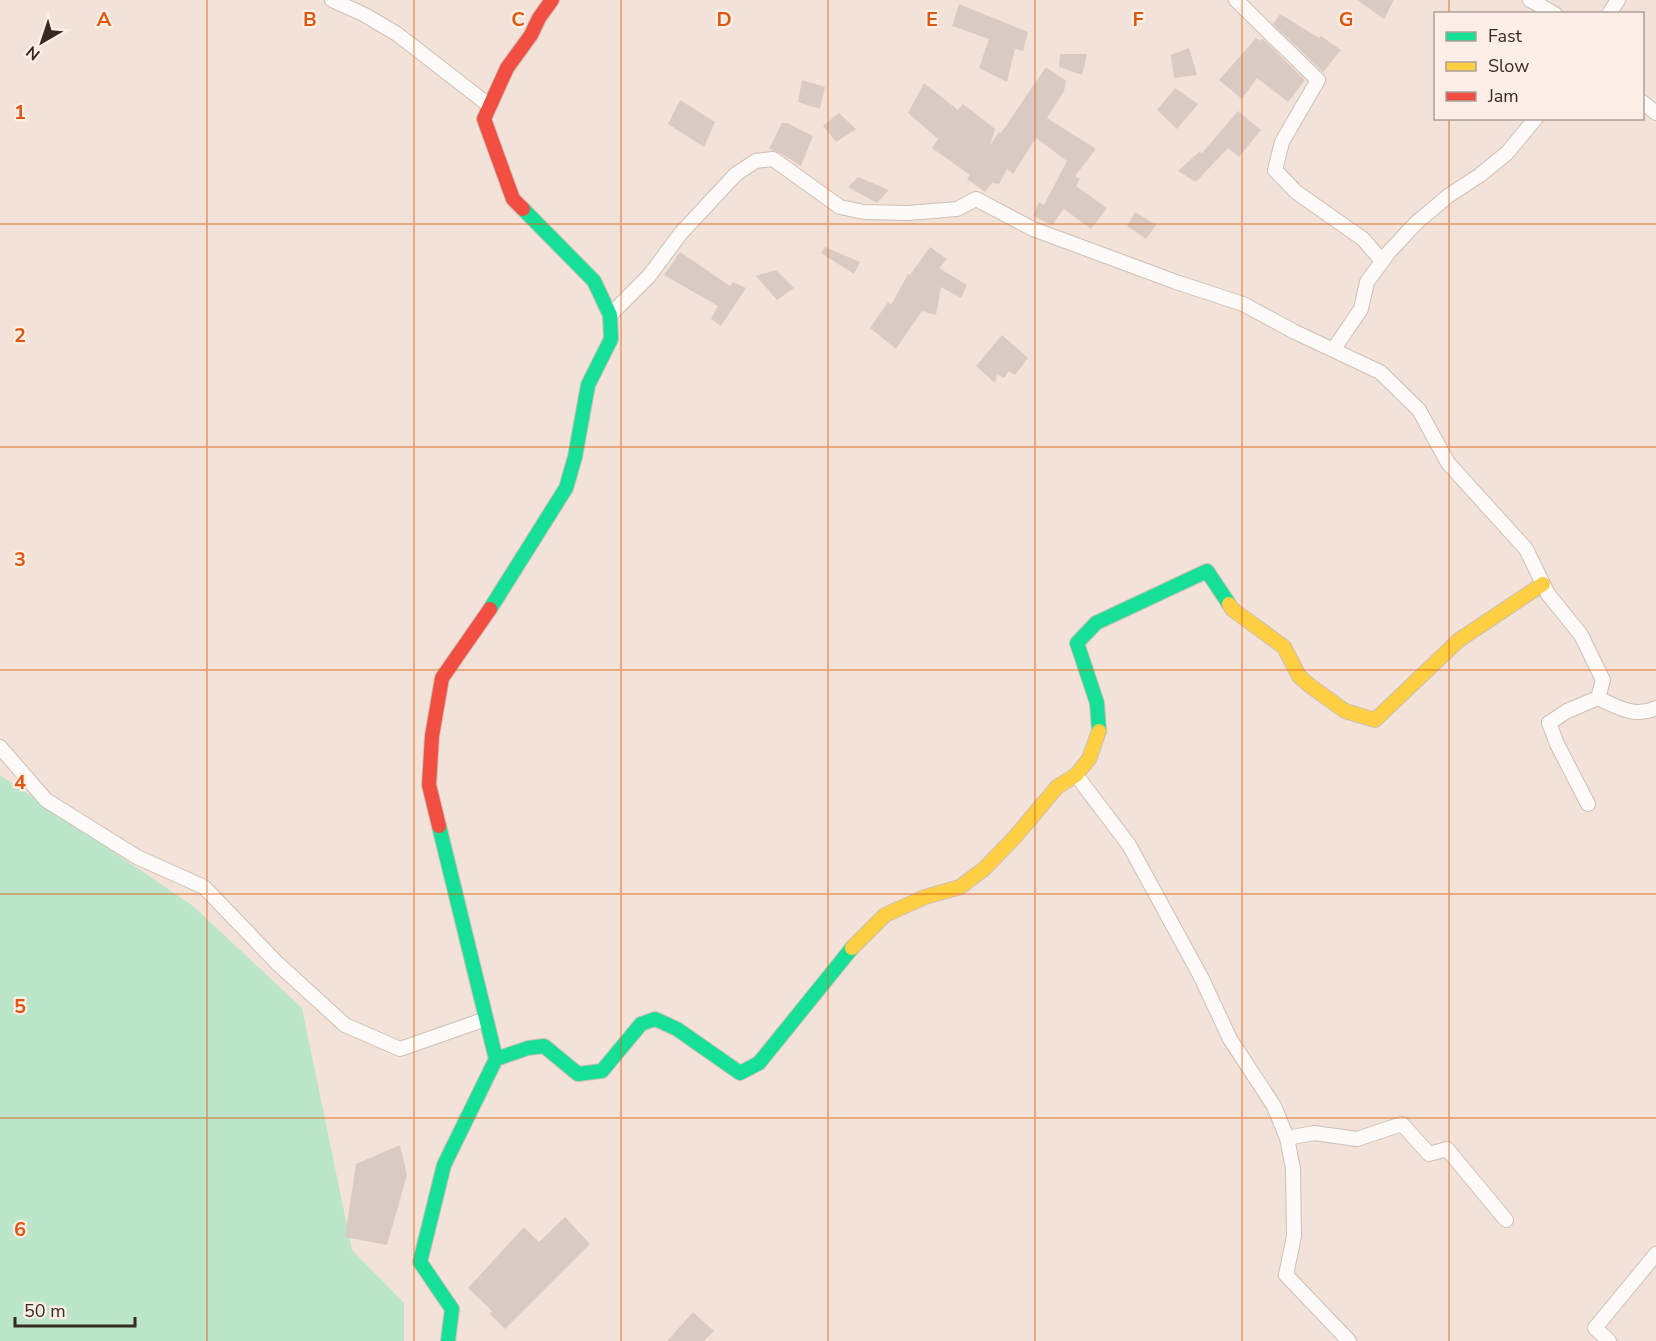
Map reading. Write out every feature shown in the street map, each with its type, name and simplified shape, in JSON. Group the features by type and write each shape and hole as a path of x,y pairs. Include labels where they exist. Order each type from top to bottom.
{"street":[{"path":"332,0 365,15 397,34 490,106"},
{"path":"448,1341 452,1309 420,1262 444,1165 496,1059 429,785 432,736 442,678 485,617 566,488 575,456 588,386 611,339 610,315 594,281 513,199 484,120 507,68 531,35 539,18 552,0"},
{"path":"1236,0 1318,80 1282,142 1275,170 1296,192 1363,239 1382,261"},
{"path":"1530,0 1551,12"},
{"path":"1334,350 1361,309 1366,282 1382,261 1416,223 1448,196 1480,175 1507,153 1534,120"},
{"path":"610,315 650,276 681,233 736,174 756,161 773,159 840,207 864,212 908,213 957,209 976,199 1033,229 1176,282 1243,303 1380,372 1419,410 1448,463 1526,549 1548,594 1581,635 1603,680 1598,698"},
{"path":"496,1059 528,1048 544,1046 578,1074 602,1071 641,1024 655,1019 676,1029 740,1073 759,1063 852,948 885,915 925,897 960,887 992,861 1057,787 1076,775 1089,759 1099,734 1097,703 1077,644 1096,623 1207,571 1232,609 1284,647 1299,676 1309,685 1345,711 1375,720 1459,640 1543,584"},
{"path":"1588,804 1557,744 1549,723 1567,711 1598,698 1629,713 1654,713"},
{"path":"0,747 46,800 137,857 204,887 277,963 345,1025 400,1049 486,1019"},
{"path":"1076,775 1129,845 1201,977 1230,1039 1274,1106 1287,1138 1293,1168 1294,1236 1286,1275 1349,1341"},
{"path":"1287,1138 1314,1133 1357,1139 1402,1124 1429,1154 1446,1149 1506,1220"},
{"path":"1609,1341 1595,1328 1656,1254"}],"green space":[{"path":"0,775 193,906 302,1008 352,1250 404,1303 404,1341 0,1341"}],"building":[{"path":"1357,0 1394,0 1384,19"},
{"path":"959,4 1028,32 1023,51 1015,49 1007,82 979,68 989,39 952,26"},
{"path":"1280,14 1319,38 1321,36 1341,50 1323,72 1273,24"},
{"path":"1256,38 1261,41 1262,38 1305,80 1288,102 1257,78 1242,99 1219,80"},
{"path":"1189,48 1197,75 1174,78 1171,55"},
{"path":"1060,54 1087,54 1082,75 1059,67"},
{"path":"1046,67 1066,81 1064,91 1047,118 1096,149 1075,176 1080,179 1076,186 1107,208 1091,229 1064,209 1052,225 1033,216 1039,202 1044,205 1067,161 1036,138 1013,174 1007,169 999,184 992,183 985,192 967,179 970,175 932,148 938,139 908,113 924,83 958,110 963,104 995,129 990,145 999,132 1001,133"},
{"path":"802,80 825,87 820,109 798,102"},
{"path":"1175,88 1198,104 1177,129 1157,110"},
{"path":"680,100 715,122 704,147 668,124"},
{"path":"1238,111 1261,130 1239,157 1228,148 1196,182 1178,171 1199,152 1202,153"},
{"path":"839,113 856,129 836,142 823,126"},
{"path":"782,123 787,123 813,136 801,166 769,149"},
{"path":"858,177 889,190 877,203 848,187"},
{"path":"1135,212 1156,225 1146,239 1127,226"},
{"path":"825,247 860,262 854,274 821,253"},
{"path":"930,247 947,259 939,268 967,285 961,298 941,287 936,315 922,311 896,349 870,328 888,302 891,305 908,274 910,275"},
{"path":"680,252 730,286 733,282 746,288 721,326 711,319 718,306 664,275"},
{"path":"776,270 794,288 777,300 756,276"},
{"path":"1002,335 1028,358 1015,375 1009,371 1004,378 997,374 995,383 976,366"},
{"path":"400,1145 407,1175 387,1245 345,1237 356,1164"},
{"path":"565,1217 590,1244 505,1329 490,1314 492,1311 468,1288 524,1227 539,1242"},
{"path":"693,1312 714,1331 704,1341 667,1341"}],"traffic: fast":[{"path":"490,609 566,488 575,457 588,385 611,339 610,315 594,281 523,209"},
{"path":"1099,731 1097,703 1077,643 1096,623 1207,571 1229,604"},
{"path":"439,826 496,1059 444,1165 420,1262 452,1309 448,1341"},
{"path":"496,1059 528,1048 544,1046 578,1074 602,1071 641,1024 655,1019 677,1029 740,1073 759,1063 852,948"}],"traffic: slow":[{"path":"1229,604 1232,609 1284,647 1299,676 1309,685 1345,711 1375,720 1459,640 1543,584"},
{"path":"852,948 885,915 925,897 960,887 984,869 1015,837 1057,787 1076,775 1089,759 1099,731"}],"traffic: jam":[{"path":"523,209 513,199 484,119 507,68 531,35 539,18 552,0"},
{"path":"439,826 429,785 432,736 442,678 490,609"}]}
